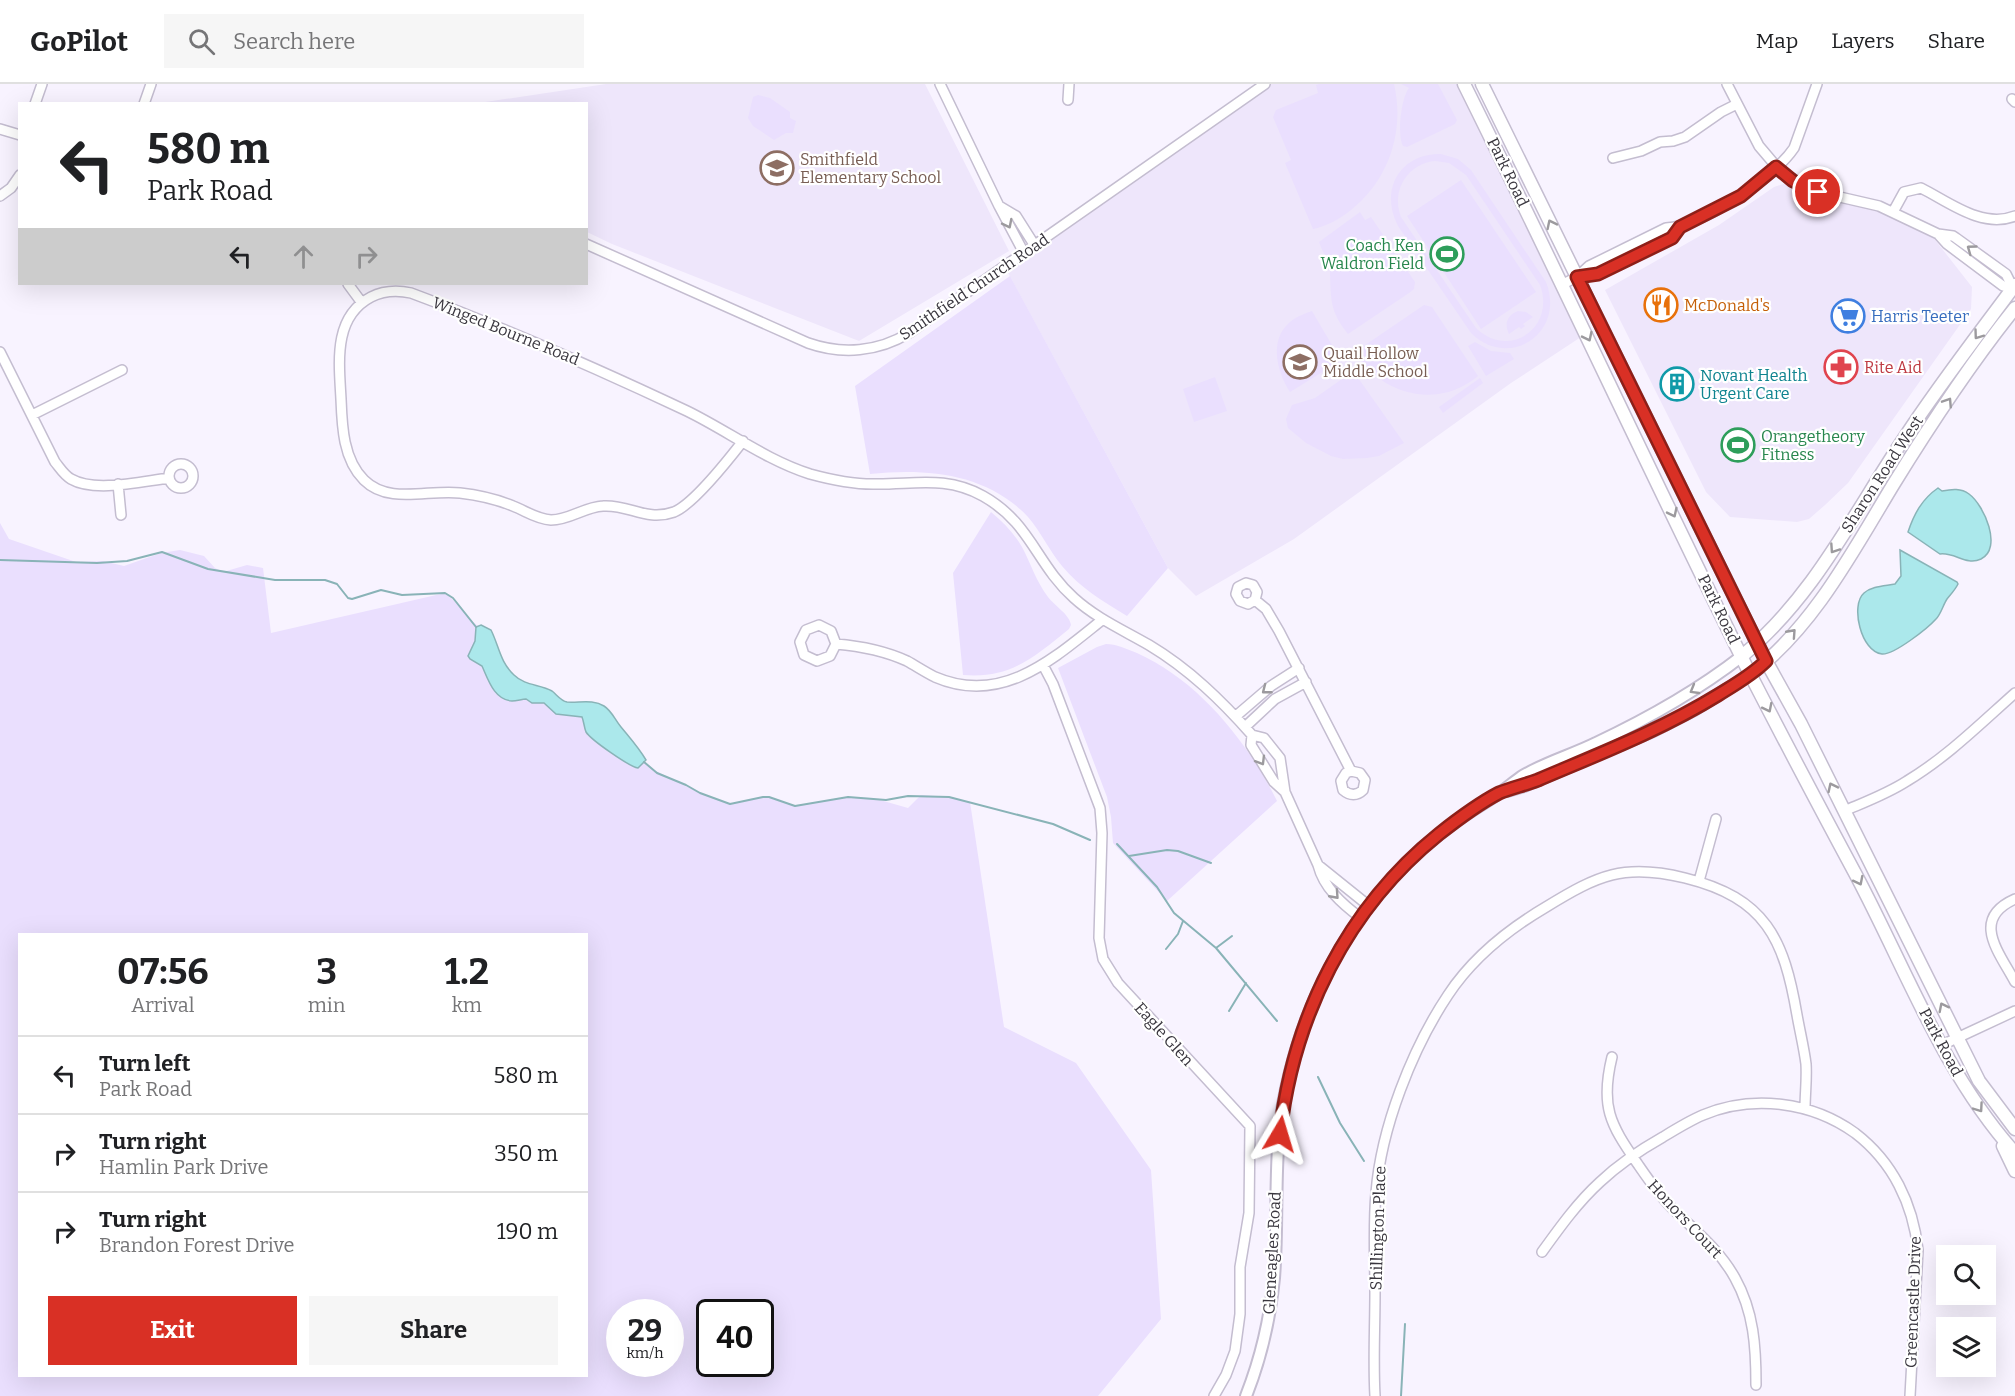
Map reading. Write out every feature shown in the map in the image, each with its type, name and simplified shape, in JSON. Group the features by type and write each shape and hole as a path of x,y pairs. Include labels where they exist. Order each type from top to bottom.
{"main road":[{"name":"Park Road","path":"1464,84 1563,284 1750,674 1942,1045 1965,1086 1994,1129 2015,1153"},
{"name":"Park Road","path":"1482,84 1757,643 1801,724 1979,1081 2015,1129"},
{"name":"Sharon Road West","path":"1742,656 1803,595 1906,435 2014,287"},
{"name":"Sharon Road West","path":"1750,674 1796,630 1833,584 1895,482 1950,398 2015,308"},
{"path":"1994,1129 2015,1171"}],"street":[{"path":"36,102 42,84"},
{"path":"145,102 151,84"},
{"path":"940,84 1024,253"},
{"path":"1068,100 1069,84"},
{"name":"Smithfield Church Road","path":"588,245 808,343 846,351 878,347 900,339 1265,84"},
{"path":"1727,84 1759,146 1776,167 1793,181 1818,192 1879,206 1893,212 1938,234 1947,244 2003,286 2014,287"},
{"path":"1563,284 1577,277 1598,274 1672,238 1680,227 1741,196 1776,167 1794,148 1817,84"},
{"path":"1612,158 1641,151 1660,142 1685,137 1721,112 1737,104"},
{"path":"0,129 18,134"},
{"path":"0,196 18,179"},
{"path":"1893,212 1904,192 1921,188 1980,218 1996,220 2015,216"},
{"path":"999,206 1016,216 1035,246"},
{"path":"349,285 362,303 348,318 341,335 339,378 341,412 352,464 365,480 383,491 405,494 439,491 476,495 504,503 536,517 552,520 564,519 605,505 621,507 639,514 664,515 680,509 693,499 742,441"},
{"name":"Winged Bourne Road","path":"362,303 383,293 394,291 411,293 539,343 661,399 787,465 835,480 877,484 927,481 951,484 974,492 997,504 1019,524 1060,584 1080,603 1102,620 1174,661 1204,684 1252,735 1264,738 1280,758 1285,792 1318,865 1321,877 1345,906 1361,918"},
{"path":"0,352 55,462 71,479 90,485 170,478"},
{"path":"32,415 122,370"},
{"path":"118,484 121,515"},
{"path":"1255,600 1266,609 1299,668 1351,771"},
{"path":"836,644 876,650 908,662 935,677 968,686 1000,684 1043,665 1102,620"},
{"name":"Gleneagles Road","path":"1246,1396 1260,1355 1270,1308 1274,1277 1278,1150 1286,1089 1297,1046 1333,958 1369,906 1395,874 1454,823 1522,776 1642,721 1709,682 1742,656"},
{"name":"Eagle Glen","path":"1043,665 1053,684 1100,808 1102,833 1099,938 1103,959 1118,982 1250,1126 1249,1213 1240,1267 1240,1314 1235,1351 1226,1375 1214,1396"},
{"path":"1236,716 1271,686 1299,668"},
{"name":"Gleneagles Road","path":"1501,792 1524,786 1653,731 1694,710 1750,674"},
{"path":"1245,727 1275,699 1306,682"},
{"path":"1844,811 1882,795 1929,767 1965,739 2015,693"},
{"name":"Winged Bourne Road","path":"1252,735 1251,745 1274,782 1285,792"},
{"path":"1699,881 1716,819"},
{"name":"Winged Bourne Road","path":"1318,865 1369,906"},
{"name":"Shillington Place","path":"1375,1396 1376,1196 1381,1155 1394,1108 1432,1021 1446,997 1468,968 1498,939 1520,923 1588,882 1605,875 1634,870 1699,881 1734,896 1765,923 1781,948 1792,984 1806,1065 1804,1109"},
{"path":"2015,899 1998,909 1990,927 1994,944 2015,982"},
{"path":"1942,1045 2015,1011"},
{"name":"Honors Court","path":"1612,1057 1606,1087 1608,1109 1614,1128 1661,1196 1713,1247 1735,1277 1747,1304 1755,1338 1756,1385"},
{"name":"Greencastle Drive","path":"1542,1252 1587,1195 1615,1168 1689,1122 1716,1110 1756,1103 1787,1105 1832,1119 1874,1149 1898,1182 1910,1207 1918,1250 1910,1396"}],"shaded area":[{"name":"Smithfield Elementary School","path":"606,84 925,84 1009,251 859,341 588,232 588,102 485,102"},
{"name":"Quail Hollow Middle School","path":"1268,84 1460,84 1584,335 1511,383 1294,539 1196,596 1168,568 1006,269"},
{"path":"1394,84 1397,119 1391,153 1375,184 1364,198 1347,213 1328,224 1313,229 1285,163 1291,160 1273,117 1276,110 1318,93 1316,85"},
{"path":"1401,84 1438,84 1457,120 1455,124 1407,147 1403,146 1400,134 1401,117 1409,88"},
{"path":"758,95 770,98 790,112 790,118 796,121 793,133 786,133 774,140 753,126 748,118 753,97"},
{"path":"1441,154 1458,159 1471,170 1546,282 1550,300 1548,316 1541,330 1531,340 1517,347 1502,348 1486,344 1471,333 1398,226 1393,213 1392,187 1404,167 1427,155","holes":["1435,161 1449,163 1466,175 1540,285 1543,301 1541,314 1535,326 1526,335 1515,340 1502,341 1489,337 1476,328 1401,217 1398,198 1409,173 1425,163"]},
{"path":"1461,180 1536,292 1481,329 1407,216"},
{"path":"1793,181 1861,202 1925,227 1972,287 1971,309 1848,483 1809,519 1797,522 1730,517 1706,492 1605,290 1719,225 1774,187"},
{"path":"1360,212 1365,220 1371,217 1415,282 1414,289 1409,293 1348,334 1335,312 1331,299 1330,269 1319,242"},
{"path":"1010,276 1168,568 1127,616 1076,581 1057,560 1028,517 1012,502 994,491 975,482 934,473 870,474 855,386"},
{"path":"1424,305 1432,307 1478,376 1446,393 1428,395 1411,393 1395,387 1380,379 1366,367 1355,352"},
{"path":"1312,311 1339,357 1337,363 1290,392 1279,368 1278,341 1281,332 1289,323 1298,316"},
{"path":"1518,311 1526,312 1533,317 1523,324 1525,326 1521,329 1519,327 1509,334 1508,320"},
{"path":"1475,342 1491,351 1510,353 1514,359 1486,376 1468,346"},
{"path":"1349,374 1356,375 1404,443 1379,456 1343,459 1331,456 1306,443 1288,428 1286,419 1292,405 1315,398"},
{"path":"1215,377 1227,411 1194,422 1183,389"},
{"path":"1480,378 1483,383 1443,413 1439,407"},
{"path":"991,512 1015,537 1044,591 1068,618 1071,625 1044,649 1021,664 995,673 963,675 953,573"},
{"path":"0,523 9,539 76,562 103,561 124,566 161,553 180,550 204,556 215,568 223,572 247,565 263,568 271,633 445,593 476,624 488,632 504,678 571,708 600,709 650,768 700,793 729,804 769,797 795,806 848,797 873,798 908,808 921,795 949,797 970,802 1004,1027 1076,1063 1151,1170 1161,1319 1098,1396 0,1396"},
{"path":"1106,644 1137,653 1160,665 1201,696 1236,735 1277,801 1167,901 1113,843 1107,797 1058,668"}],"water":[{"path":"1938,488 1942,491 1966,492 1975,499 1980,507 1991,536 1991,546 1981,559 1970,561 1940,554 1908,532 1919,507"},
{"path":"1900,550 1958,584 1932,623 1902,646 1882,654 1868,645 1863,637 1858,607 1864,593 1895,584 1901,576"},
{"path":"481,625 491,630 506,665 518,679 552,691 565,701 591,702 604,706 646,760 638,768 611,753 586,732 582,717 556,714 544,703 532,703 526,699 506,700 496,693 482,666 468,656 475,641 476,627"}],"waterway":[{"path":"0,560 97,563 127,561 162,552 208,569 275,580 325,580 337,584 348,598 352,599 381,590 402,595 445,593 453,598 476,627"},
{"path":"644,762 657,773 730,804 763,797 795,806 848,797 886,800 908,796 949,797 1053,824 1090,840"},
{"path":"1117,844 1157,887 1174,913 1216,948 1277,1021"},
{"path":"1129,856 1167,850 1178,851 1211,863"},
{"path":"1166,949 1178,934 1183,921"},
{"path":"1216,948 1232,936"},
{"path":"1229,1011 1246,983"},
{"path":"1318,1077 1340,1123 1364,1161"},
{"path":"1401,1396 1405,1324"}],"place":[{"name":"Smithfield Elementary School","path":"777,168"},
{"name":"Coach Ken Waldron Field","path":"1447,254"},
{"name":"McDonald's","path":"1661,305"},
{"name":"Harris Teeter","path":"1848,316"},
{"name":"Quail Hollow Middle School","path":"1300,362"},
{"name":"Rite Aid","path":"1841,367"},
{"name":"Novant Health Urgent Care","path":"1677,384"},
{"name":"Orangetheory Fitness","path":"1738,445"}],"route":[{"path":"1280,1134 1283,1101 1294,1055 1301,1032 1333,958 1368,907 1413,856 1454,823 1501,792 1524,786 1653,731 1694,710 1766,661 1577,277 1598,274 1672,238 1680,227 1741,196 1776,167 1793,181 1818,192"}]}
